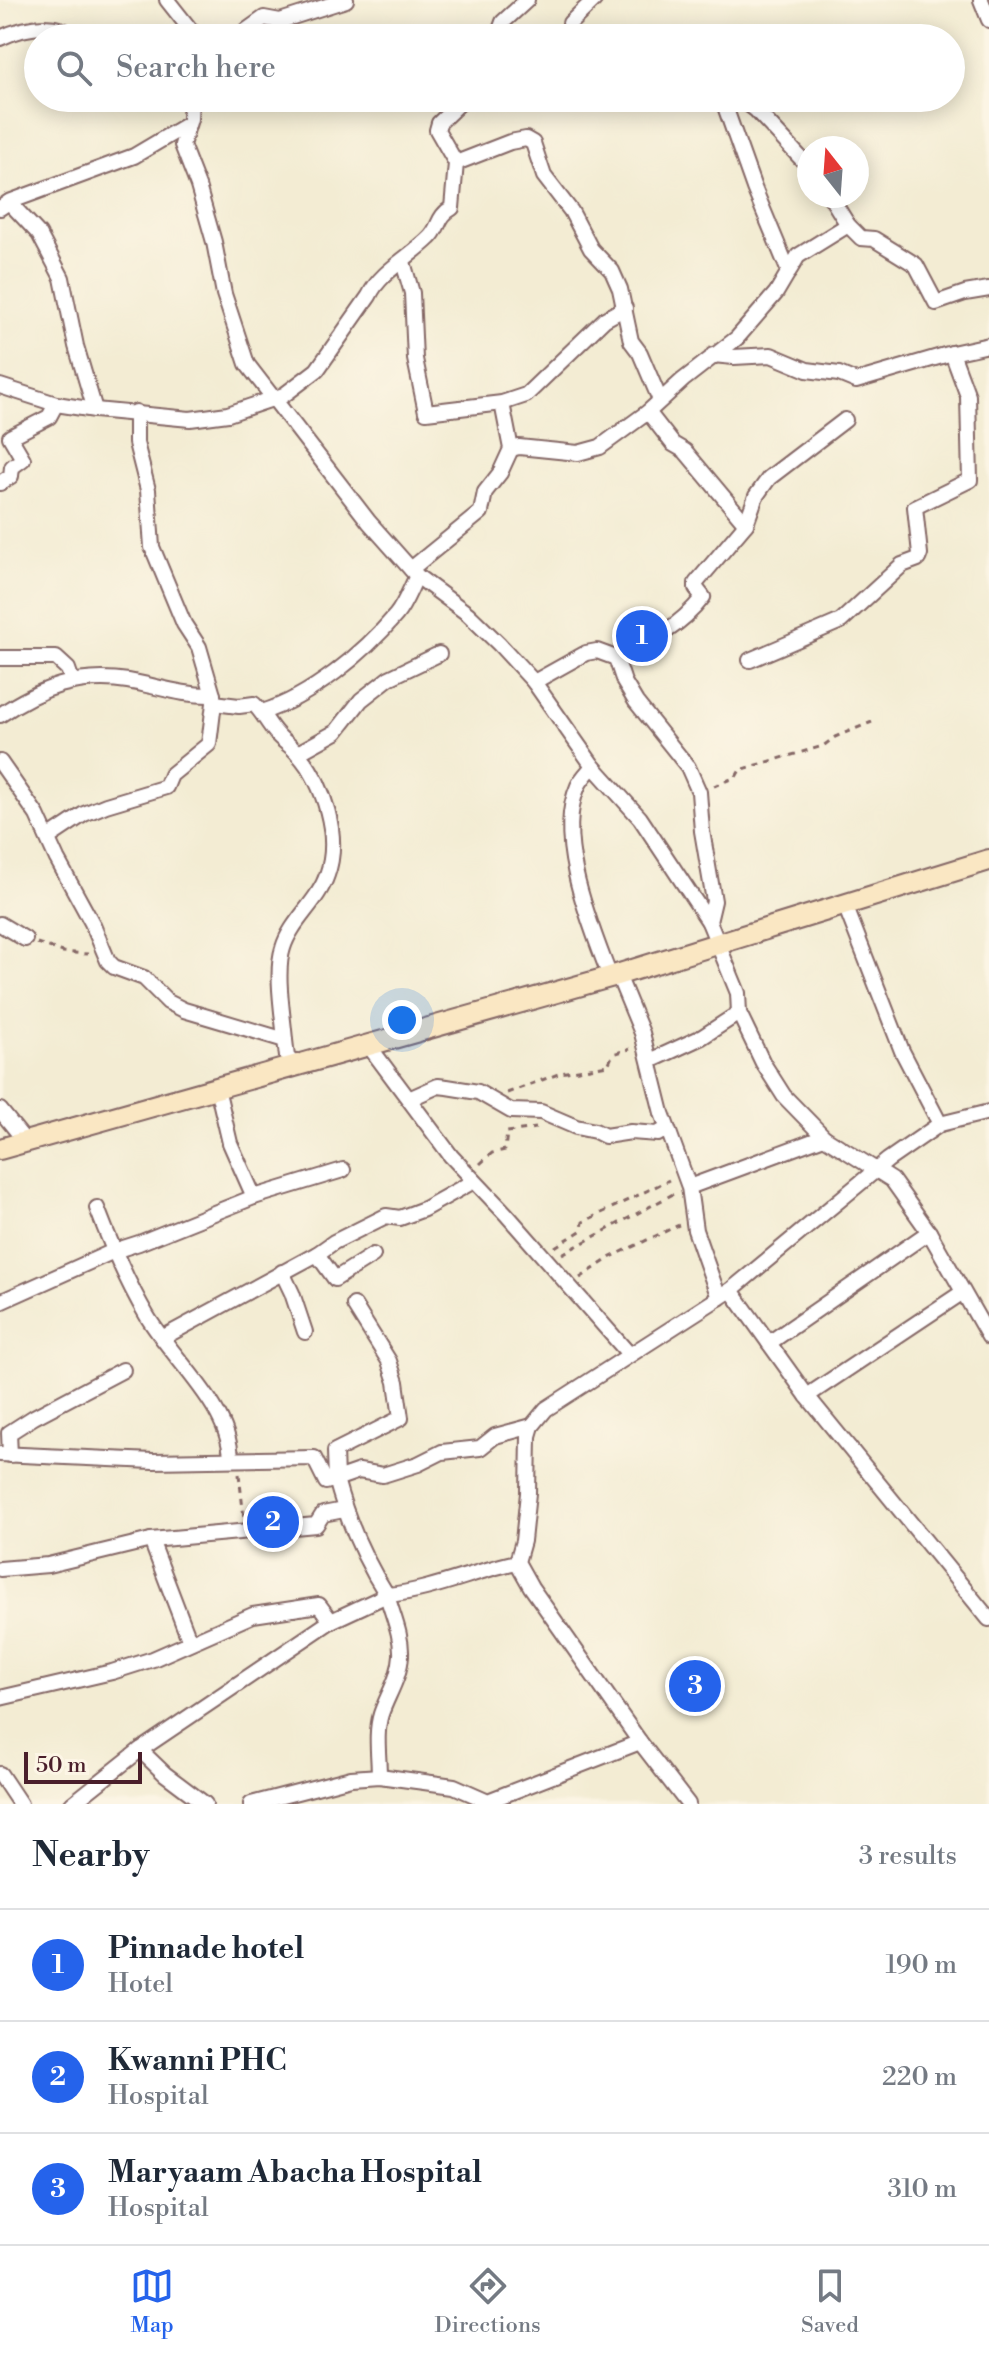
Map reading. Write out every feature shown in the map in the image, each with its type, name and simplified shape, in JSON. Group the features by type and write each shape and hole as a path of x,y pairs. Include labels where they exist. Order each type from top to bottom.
{"street":[{"path":"167,0 186,24"},
{"path":"256,24 264,18 280,21 346,0"},
{"path":"502,24 527,0"},
{"path":"570,23 594,0"},
{"path":"981,0 989,20"},
{"path":"0,38 24,29"},
{"path":"189,112 182,145 202,200 234,328 247,364 369,522 414,573 468,614 534,682 593,766 640,818 709,922 738,993 739,1013 763,1063 784,1096 824,1137 892,1180 929,1232 989,1337"},
{"path":"0,386 56,404 190,419 228,414 284,395 317,370 375,283 431,237 442,213 452,208 456,163 437,130 439,123 450,112"},
{"path":"727,112 789,272"},
{"path":"758,112 797,154"},
{"path":"95,410 76,346 62,278 39,234 5,205 134,156 188,124"},
{"path":"456,163 510,142 526,139 533,143 544,176 571,211 591,249 612,271 625,308 631,341 640,353 660,400"},
{"path":"837,208 861,238 874,239 916,265 936,303 989,289"},
{"path":"511,449 519,447 578,453 600,447 648,412 737,338 776,293 798,256 848,225"},
{"path":"403,262 412,293 415,359 426,412 502,403 529,393 605,319 625,308"},
{"path":"713,355 771,355 807,370 839,374 856,381 989,345"},
{"path":"750,660 848,616 902,565 919,556 915,507 970,480 968,396 952,353"},
{"path":"262,712 302,693 360,653 397,614 414,573 481,512 485,492 500,473 511,449 502,403"},
{"path":"0,483 11,476 12,467 23,459 10,437 49,417 56,404"},
{"path":"48,838 84,814 166,787 171,775 209,744 213,699 199,647 179,613 152,547 148,490 136,443 136,412"},
{"path":"648,412 746,524"},
{"path":"534,682 586,653 597,651 616,658 673,628 703,597 696,583 746,524 756,496 769,478 845,420"},
{"path":"298,753 336,732 361,700 389,678 439,654"},
{"path":"0,658 56,658 68,669 72,681"},
{"path":"616,658 624,682 636,702 688,767 699,792 714,901 709,922"},
{"path":"0,715 43,689 72,681 126,681 239,706 254,704 275,733 298,753 318,781 325,800 329,813 331,856 323,883 282,951 285,1040 287,1057 295,1065"},
{"path":"0,762 37,815 92,923 104,955 114,967 144,978 168,1002 184,1010 285,1040"},
{"path":"593,766 578,785 570,836 580,893 645,1044 667,1128 689,1187 693,1219 703,1256 725,1294 769,1343 807,1396 989,1619"},
{"path":"0,1149 614,976 989,860"},
{"path":"845,905 902,1051 940,1124"},
{"path":"0,924 25,939"},
{"path":"650,1061 702,1037 739,1013"},
{"path":"369,1046 432,1133 629,1354"},
{"path":"409,1099 438,1086 447,1087 478,1092 511,1111 541,1112 605,1136 631,1132 658,1134 667,1128"},
{"path":"217,1088 230,1143 254,1197"},
{"path":"0,1110 25,1141"},
{"path":"688,1804 640,1742 531,1587 517,1562 528,1493 532,1426 546,1409 725,1294 940,1124 989,1112"},
{"path":"689,1187 824,1137"},
{"path":"0,1302 114,1251 254,1197 343,1170"},
{"path":"162,1338 334,1242 386,1216 400,1218 424,1209 472,1178"},
{"path":"97,1208 114,1251 146,1315 221,1418 234,1458"},
{"path":"769,1343 929,1232"},
{"path":"317,1254 335,1279 373,1255"},
{"path":"282,1272 305,1332"},
{"path":"807,1396 963,1292"},
{"path":"354,1305 389,1361 396,1382 401,1418 335,1451 336,1479 344,1510 365,1557 387,1595 399,1637 401,1653 396,1681 378,1728 379,1776"},
{"path":"123,1370 9,1433 5,1454 153,1461 314,1458 326,1482 359,1471 383,1475 418,1464 442,1452 480,1448 495,1436 532,1426"},
{"path":"0,1569 48,1565 151,1540 316,1525 323,1514 344,1510"},
{"path":"151,1540 190,1642"},
{"path":"72,1804 140,1750 331,1621 387,1595 405,1594 486,1568 517,1562"},
{"path":"0,1698 112,1672 153,1659 253,1615 319,1605 331,1621"},
{"path":"251,1804 306,1797 351,1778 379,1776 454,1786 488,1801 640,1742"},
{"path":"140,1750 165,1774 205,1804"},
{"path":"0,1774 20,1804"}],"path":[{"path":"699,792 736,777 740,770 823,746 835,737 872,722"},
{"path":"25,939 63,952 104,955"},
{"path":"499,1105 508,1090 561,1073 608,1065 613,1054 645,1044"},
{"path":"472,1178 492,1153 505,1150 507,1132 538,1128"},
{"path":"544,1259 582,1230 583,1222 666,1183 682,1170"},
{"path":"544,1259 689,1187"},
{"path":"568,1286 611,1257 693,1219"},
{"path":"234,1458 245,1533"}],"place":[{"name":"Pinnade hotel","path":"642,636"},
{"name":"Kwanni PHC","path":"273,1522"},
{"name":"Maryaam Abacha Hospital","path":"695,1686"}]}
